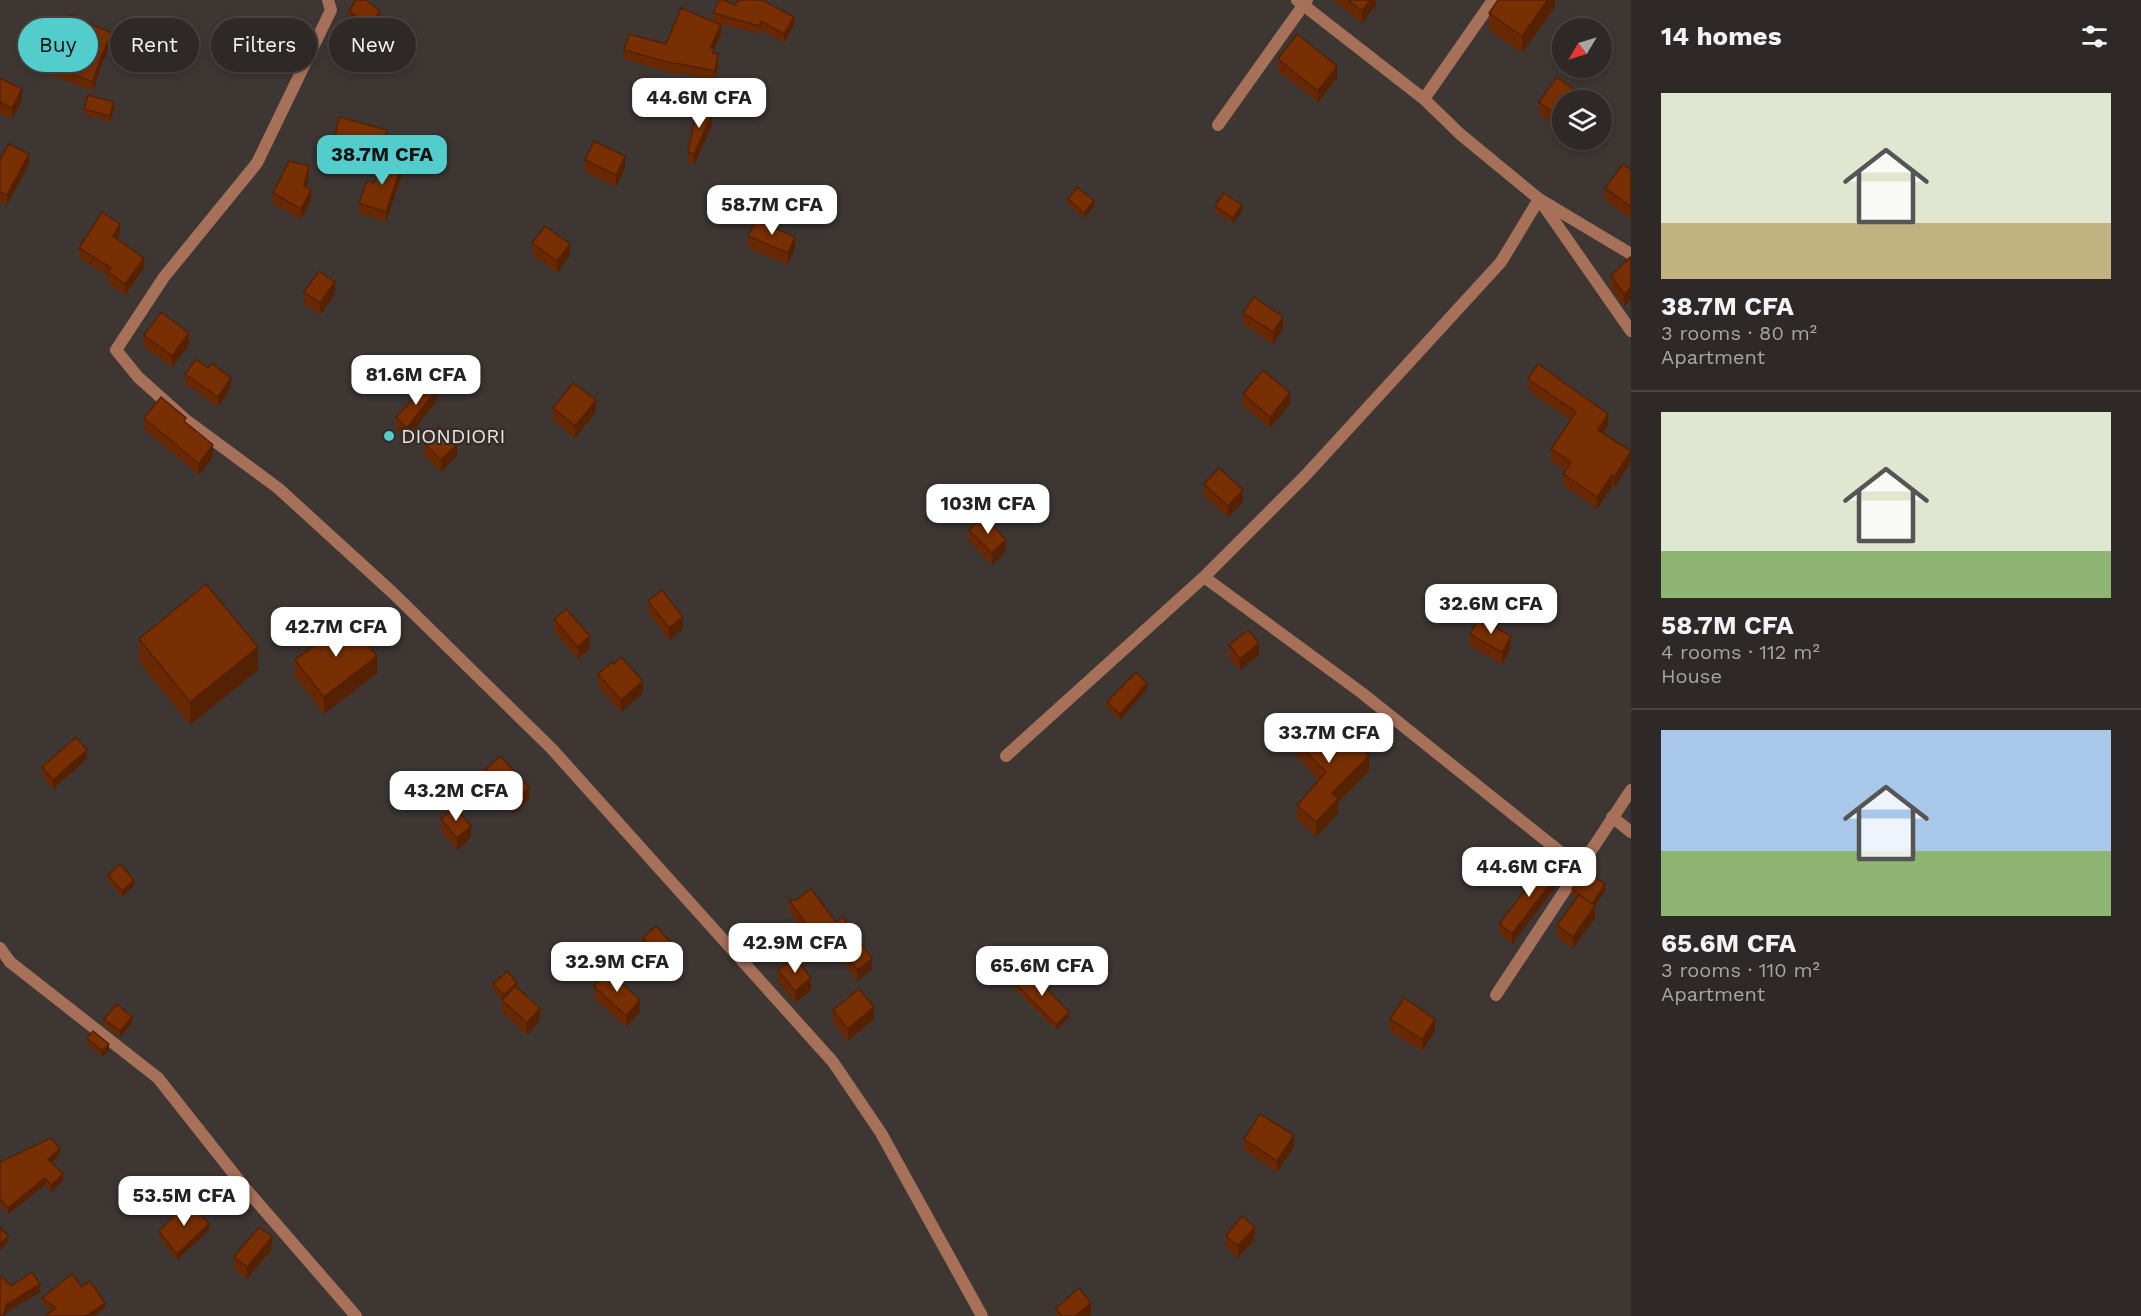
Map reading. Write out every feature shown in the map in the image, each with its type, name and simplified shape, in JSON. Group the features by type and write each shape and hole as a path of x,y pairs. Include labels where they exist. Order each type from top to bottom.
{"street":[{"path":"328,0 331,10 257,163 165,277 116,350 138,377 186,420 278,488 377,578 543,741 833,1062 881,1133 982,1316"},
{"path":"1424,99 1493,0"},
{"path":"1218,125 1303,2 1424,99 1460,134 1539,199 1631,254"},
{"path":"1539,199 1631,331"},
{"path":"1006,756 1204,577 1305,476 1501,262 1539,199"},
{"path":"1204,577 1362,693 1580,867"},
{"path":"1496,995 1631,790"},
{"path":"1612,817 1631,832"},
{"path":"0,948 10,962 158,1078 246,1188 356,1316"}],"building":[{"path":"356,0 366,0 380,11 375,18 359,18 349,11"},
{"path":"719,0 735,5 738,0 762,0 794,17 784,34 761,21 760,26 713,13"},
{"path":"1348,0 1370,0 1362,11"},
{"path":"1498,0 1548,0 1522,36 1489,13"},
{"path":"681,8 721,25 710,48 714,48 713,53 718,54 715,71 675,64 624,50 629,34 666,44"},
{"path":"98,27 110,32 98,66"},
{"path":"1297,34 1337,66 1318,91 1278,59"},
{"path":"67,72 96,72 93,82"},
{"path":"0,78 22,89 12,108 0,102"},
{"path":"1556,78 1575,90 1552,90 1552,111 1539,102"},
{"path":"88,95 114,102 110,116 84,109"},
{"path":"697,107 712,114 694,154 688,152"},
{"path":"339,117 387,130 381,153 334,140"},
{"path":"594,141 625,156 616,175 585,160"},
{"path":"9,144 29,154 7,195 0,192 0,157"},
{"path":"384,157 402,164 386,212 359,203 367,181 374,183"},
{"path":"289,161 309,166 304,186 311,190 301,209 273,193"},
{"path":"1623,164 1631,170 1631,207 1605,188"},
{"path":"1077,187 1094,201 1084,213 1068,199"},
{"path":"1224,193 1242,205 1233,218 1215,206"},
{"path":"102,212 120,224 113,236 144,258 125,284 108,272 111,268 79,248"},
{"path":"756,220 795,237 788,253 748,236"},
{"path":"545,226 570,244 557,261 532,243"},
{"path":"1630,257 1631,287 1624,294 1611,276"},
{"path":"319,271 335,282 320,303 304,292"},
{"path":"1254,297 1283,317 1273,332 1243,313"},
{"path":"161,312 189,333 172,356 144,335"},
{"path":"196,359 208,368 212,364 231,378 218,397 185,374"},
{"path":"1538,364 1608,414 1598,430 1631,451 1597,497 1563,474 1571,462 1551,449 1576,412 1528,379"},
{"path":"1263,370 1290,393 1270,417 1243,394"},
{"path":"429,383 437,389 407,428 396,417"},
{"path":"573,383 596,400 575,426 553,408"},
{"path":"161,397 186,418 184,421 213,445 199,464 144,418"},
{"path":"439,426 457,444 441,460 424,443"},
{"path":"1219,468 1243,490 1228,506 1204,484"},
{"path":"984,516 1006,540 992,553 969,530"},
{"path":"206,584 258,647 190,702 139,639"},
{"path":"662,590 683,617 669,628 648,601"},
{"path":"566,609 590,636 578,647 554,619"},
{"path":"1479,618 1511,636 1502,653 1470,634"},
{"path":"348,619 377,656 324,697 295,660"},
{"path":"1248,630 1259,643 1240,659 1229,645"},
{"path":"621,657 643,681 621,700 598,674"},
{"path":"1136,672 1147,683 1120,714 1107,702"},
{"path":"1327,714 1369,756 1332,793 1338,799 1316,822 1297,805 1326,772 1297,743"},
{"path":"76,737 87,750 53,780 42,767"},
{"path":"500,756 529,787 513,803 483,772"},
{"path":"455,807 471,826 457,838 441,819"},
{"path":"1546,863 1559,872 1512,934 1499,924"},
{"path":"120,864 134,880 122,891 108,875"},
{"path":"1585,870 1605,884 1592,904 1572,889"},
{"path":"811,889 836,922 843,917 872,959 857,970 834,938 822,946 789,900 796,900"},
{"path":"1579,895 1595,906 1573,937 1557,925"},
{"path":"656,926 675,947 661,959 643,938"},
{"path":"795,958 811,978 795,991 778,970"},
{"path":"1028,969 1069,1012 1056,1025 1015,983"},
{"path":"507,971 517,983 504,995 493,984"},
{"path":"608,971 640,1000 626,1016 594,986"},
{"path":"515,986 540,1008 527,1023 502,1000"},
{"path":"859,989 874,1007 848,1029 833,1010"},
{"path":"1404,998 1435,1019 1422,1040 1390,1019"},
{"path":"117,1004 132,1017 120,1031 104,1019"},
{"path":"93,1031 109,1044 102,1051 87,1038"},
{"path":"1260,1114 1294,1135 1277,1161 1244,1139"},
{"path":"51,1138 60,1149 48,1159 63,1174 51,1185 45,1178 8,1208 0,1199 0,1162"},
{"path":"189,1201 209,1224 177,1254 159,1231"},
{"path":"1242,1216 1255,1227 1238,1246 1226,1236"},
{"path":"0,1227 8,1236 0,1244"},
{"path":"259,1227 272,1237 247,1267 234,1257"},
{"path":"32,1272 40,1284 6,1305 3,1316 0,1316 0,1275 11,1286"},
{"path":"72,1274 82,1287 90,1281 105,1303 86,1316 45,1316 56,1308 42,1298"},
{"path":"1079,1288 1091,1303 1075,1316 1062,1316 1056,1308"}],"place":[{"name":"DIONDIORI","path":"389,436"}]}
